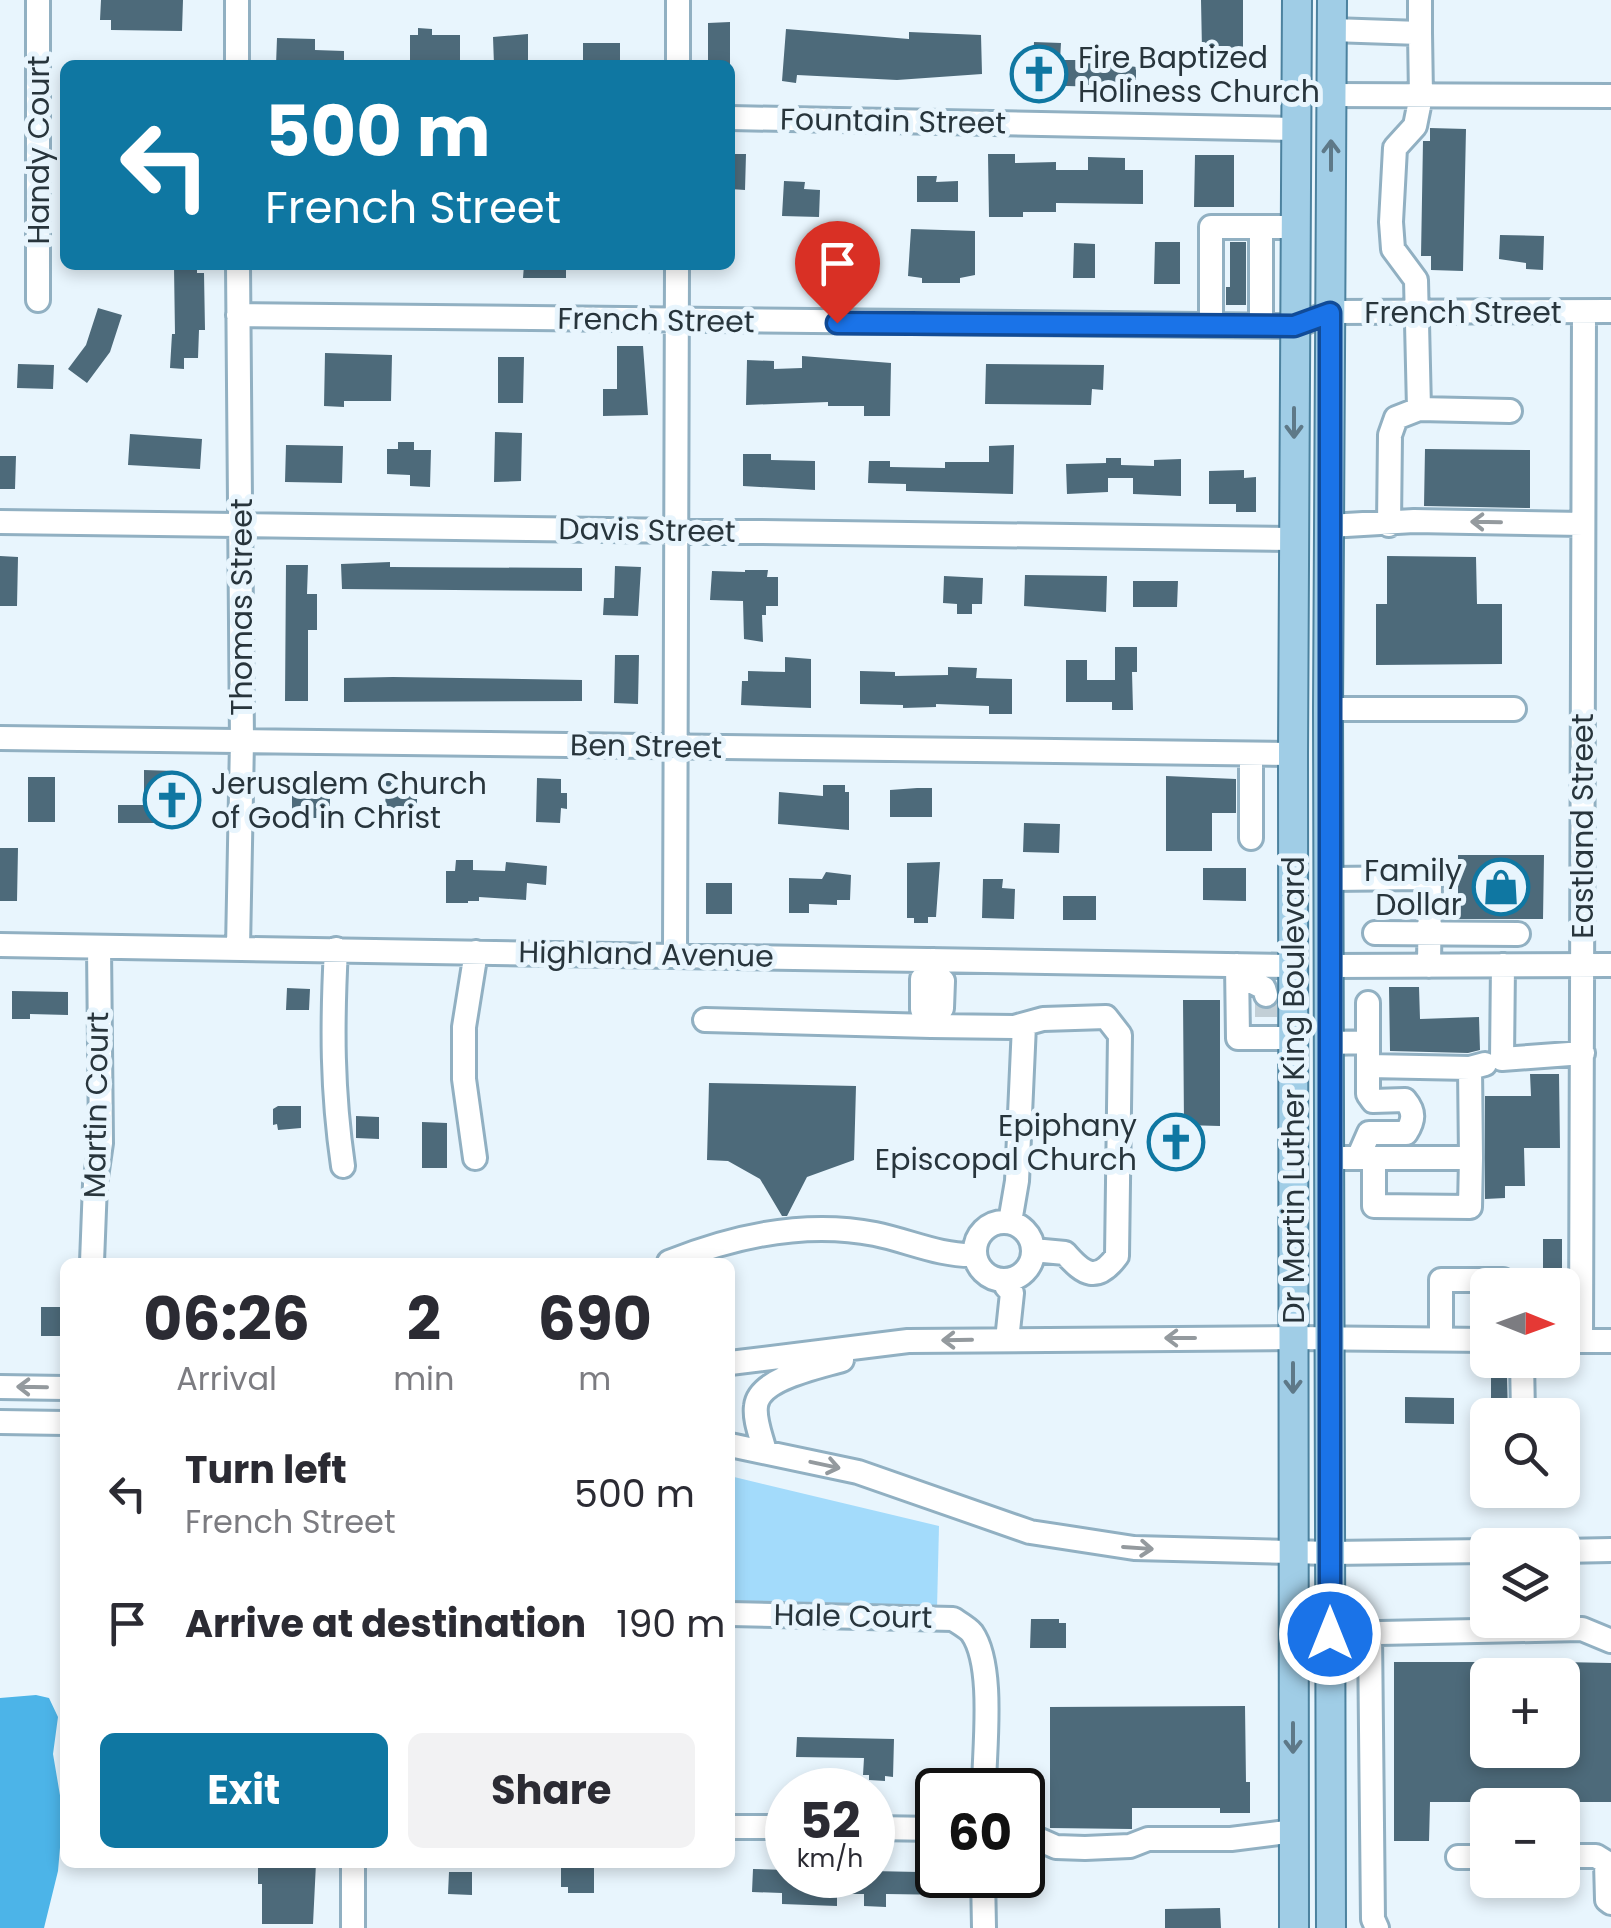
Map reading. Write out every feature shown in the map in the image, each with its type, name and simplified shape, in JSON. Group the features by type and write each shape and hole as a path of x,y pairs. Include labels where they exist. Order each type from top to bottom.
{"main road":[{"name":"Dr Martin Luther King Boulevard","path":"1294,1928 1293,1338 1275,1035 1293,966 1296,0"},
{"name":"Dr Martin Luther King Boulevard","path":"1331,1928 1328,709 1332,0"},
{"path":"1294,850 1310,871 1313,942 1329,966"},
{"path":"1293,966 1311,979 1329,1012"}],"street":[{"name":"Handy Court","path":"38,0 38,300"},
{"path":"237,0 237,60"},
{"path":"678,0 678,60"},
{"path":"1419,409 1416,280 1393,250 1391,222 1395,148 1415,126 1421,96 1420,0"},
{"path":"1332,30 1420,33"},
{"path":"1331,95 1611,96"},
{"name":"Fountain Street","path":"735,118 1296,128"},
{"path":"1212,325 1211,227 1261,227 1295,240"},
{"path":"1261,227 1261,325"},
{"name":"Thomas Street","path":"238,270 242,741 238,948"},
{"path":"676,955 678,270"},
{"name":"Eastland Street","path":"1575,1268 1583,1053 1584,312"},
{"name":"French Street","path":"238,315 1294,326 1330,313 1611,312"},
{"path":"1388,525 1390,435 1396,418 1419,409 1510,411"},
{"path":"1329,526 1414,521 1583,524"},
{"name":"Davis Street","path":"0,522 1293,539"},
{"path":"1328,709 1514,708"},
{"name":"Ben Street","path":"0,738 1293,754"},
{"path":"1251,754 1251,828 1293,819"},
{"path":"1329,879 1426,878 1430,883 1429,966"},
{"path":"1375,933 1518,934"},
{"path":"1485,934 1494,965 1502,1059"},
{"name":"Highland Avenue","path":"0,945 676,955 933,966 1238,970 1293,966"},
{"name":"Martin Court","path":"92,1258 94,1184 101,1143 99,946"},
{"path":"336,949 334,1098 343,1166"},
{"path":"475,1158 464,1079 464,1027 476,952"},
{"path":"1329,966 1611,965"},
{"path":"931,1022 922,1008 922,979 933,966"},
{"path":"1238,970 1264,988 1266,995"},
{"path":"1238,970 1238,1038 1275,1035"},
{"path":"1368,1003 1368,1094 1373,1101 1405,1100 1412,1108 1413,1122 1406,1133 1368,1134 1366,1158 1374,1206 1470,1208 1470,1068"},
{"path":"705,1020 1024,1025 1043,1019 1106,1016 1120,1034 1117,1256 1108,1268 1094,1274 1080,1271 1065,1253 1033,1250"},
{"path":"1010,1222 1017,1181 1024,1025"},
{"path":"1329,1044 1368,1054 1470,1068 1502,1059 1583,1053"},
{"path":"1330,1158 1470,1158"},
{"path":"1006,1283 1027,1269 1033,1250 1026,1232 1010,1222 984,1229 978,1236 974,1255 982,1272 1006,1283 1012,1293 1007,1329"},
{"path":"679,1258 714,1244 774,1231 818,1230 873,1234 954,1256 974,1255"},
{"path":"1441,1339 1442,1280 1470,1280"},
{"path":"735,1362 1007,1329 1470,1340"},
{"path":"765,1452 756,1415 756,1401 763,1391 785,1377 908,1341"},
{"path":"1580,1341 1611,1341"},
{"path":"0,1387 60,1388"},
{"path":"0,1422 60,1423"},
{"path":"735,1446 858,1472 1030,1532 1134,1548 1330,1553 1470,1551"},
{"path":"1580,1551 1611,1550"},
{"name":"Hale Court","path":"735,1614 953,1618 971,1632 982,1656 984,1768"},
{"path":"1330,1634 1582,1629 1611,1641"},
{"path":"1370,1634 1373,1919 1377,1928"},
{"path":"735,1827 765,1828"},
{"path":"1045,1842 1056,1847 1130,1846 1148,1840 1231,1839 1294,1831"},
{"path":"1580,1856 1596,1856 1606,1862 1607,1900 1611,1903"},
{"path":"1458,1857 1470,1857"},
{"path":"353,1868 353,1928"},
{"path":"984,1898 984,1928"}],"shaded area":[{"path":"735,1477 939,1526 937,1609 735,1607"},
{"path":"0,1698 49,1698 58,1717 53,1754 60,1795 60,1848 44,1928 0,1928"}],"building":[{"path":"101,0 183,0 182,31 111,30 111,20 100,20"},
{"path":"1201,0 1243,0 1243,50 1202,50"},
{"path":"730,22 730,60 708,60 708,23"},
{"path":"418,28 432,29 432,35 460,35 460,60 410,60 410,35 418,35"},
{"path":"786,29 909,39 909,32 981,35 982,74 897,80 797,75 796,83 782,81"},
{"path":"528,34 528,60 494,60 493,37"},
{"path":"277,38 315,39 315,50 344,51 344,60 276,60"},
{"path":"1034,42 1061,43 1060,60 1130,60 1130,66 1136,67 1136,88 1032,85"},
{"path":"583,43 620,43 620,60 583,60"},
{"path":"1430,128 1466,129 1463,271 1431,270 1431,256 1421,256 1423,141 1430,141"},
{"path":"735,154 746,154 745,190 735,189"},
{"path":"988,154 1015,154 1015,163 1056,162 1056,170 1088,170 1088,157 1125,158 1125,170 1143,170 1143,204 1056,203 1056,212 989,217"},
{"path":"1195,155 1234,155 1234,207 1194,207"},
{"path":"917,176 937,176 936,182 958,181 958,202 917,202"},
{"path":"784,181 805,182 804,189 820,190 819,217 782,216"},
{"path":"911,229 975,231 975,275 960,278 960,283 922,283 922,278 908,276"},
{"path":"1500,235 1544,236 1543,270 1526,269 1526,263 1499,259"},
{"path":"1155,242 1180,242 1180,284 1154,284"},
{"path":"1230,242 1246,242 1246,305 1226,305"},
{"path":"1074,243 1095,244 1095,278 1073,278"},
{"path":"174,270 197,270 204,273 205,330 199,330 198,358 184,358 184,369 170,368 175,334"},
{"path":"524,270 566,270 566,278 523,278"},
{"path":"98,308 122,315 110,352 87,383 68,369 86,345"},
{"path":"617,346 643,346 648,415 603,416 603,389 617,389"},
{"path":"325,353 392,355 391,401 344,401 344,407 324,406"},
{"path":"802,356 891,363 890,416 864,416 864,406 828,406 828,402 746,405 747,360 774,361 774,369 802,368"},
{"path":"498,357 524,357 523,403 498,403"},
{"path":"18,364 54,365 53,389 17,388"},
{"path":"986,364 1104,365 1103,390 1092,389 1091,405 985,404"},
{"path":"495,432 522,433 521,481 494,482"},
{"path":"130,434 202,439 200,469 128,465"},
{"path":"398,442 414,442 414,450 431,450 430,487 410,486 410,475 387,474 387,449 398,449"},
{"path":"286,445 343,446 342,483 285,482"},
{"path":"1014,445 1013,494 906,491 906,484 868,483 869,461 890,461 890,467 945,468 945,462 989,462 989,446"},
{"path":"1425,449 1530,450 1530,508 1424,506"},
{"path":"743,454 771,454 771,460 815,461 815,490 743,486"},
{"path":"0,456 16,456 15,489 0,489"},
{"path":"1106,458 1121,458 1121,465 1154,466 1154,460 1181,459 1181,496 1133,494 1133,478 1108,478 1108,492 1067,494 1066,464 1106,463"},
{"path":"1244,470 1244,478 1256,477 1256,512 1236,512 1236,504 1209,504 1209,471"},
{"path":"0,556 18,557 17,606 0,606"},
{"path":"1387,556 1476,557 1477,604 1502,604 1502,664 1376,665 1376,604 1387,604"},
{"path":"390,562 390,567 582,568 582,591 342,589 341,564"},
{"path":"286,565 308,565 307,594 317,594 317,630 308,630 308,701 285,701"},
{"path":"615,566 641,567 638,616 603,615 604,598 614,598"},
{"path":"768,570 767,577 778,577 778,606 766,606 766,615 762,615 763,642 744,639 743,601 710,600 712,571"},
{"path":"1025,575 1107,576 1106,612 1024,606"},
{"path":"944,576 983,578 982,604 972,604 972,614 957,614 957,604 943,603"},
{"path":"1133,581 1178,581 1177,607 1133,607"},
{"path":"1115,647 1137,647 1137,672 1132,672 1133,710 1112,710 1112,702 1066,702 1066,660 1087,660 1087,680 1115,680"},
{"path":"615,655 639,655 638,704 614,703"},
{"path":"785,657 811,659 811,708 741,705 742,681 748,681 748,671 785,672"},
{"path":"948,667 977,668 976,678 1012,679 1012,714 989,714 989,706 936,704 903,708 860,704 860,671 895,672 895,676 948,675"},
{"path":"344,678 582,680 582,701 344,702"},
{"path":"144,770 175,771 175,823 118,823 118,805 144,805"},
{"path":"1166,776 1236,779 1236,813 1212,813 1212,851 1166,851"},
{"path":"28,777 55,777 55,822 28,822"},
{"path":"537,778 561,779 561,793 567,793 567,809 561,808 560,823 536,822"},
{"path":"386,781 417,782 417,814 385,813"},
{"path":"823,785 845,785 845,792 849,792 849,830 778,824 779,792 823,796"},
{"path":"292,786 330,786 330,818 292,818"},
{"path":"932,788 932,817 890,817 890,790"},
{"path":"1024,823 1060,824 1059,853 1023,852"},
{"path":"0,848 18,848 17,901 0,901"},
{"name":"Family Dollar","path":"1458,855 1544,855 1543,919 1458,919"},
{"path":"456,860 473,860 473,870 505,871 506,862 547,866 546,885 527,883 526,900 479,897 479,901 468,903 446,903 446,871 455,871"},
{"path":"940,862 936,917 928,917 928,923 914,923 914,918 907,918 907,863"},
{"path":"1203,868 1246,868 1246,901 1203,900"},
{"path":"826,872 851,875 850,900 837,900 837,905 809,904 809,913 789,913 789,878 822,879"},
{"path":"983,879 1003,879 1002,888 1015,889 1014,919 982,918"},
{"path":"706,883 732,883 732,914 706,914"},
{"path":"1063,896 1096,896 1096,920 1063,920"},
{"path":"1389,987 1419,987 1420,1019 1479,1017 1480,1050 1390,1051"},
{"path":"287,988 310,989 309,1010 286,1010"},
{"path":"12,991 68,992 68,1015 30,1014 30,1019 12,1019"},
{"path":"1183,1000 1220,1000 1220,1126 1184,1125"},
{"path":"1530,1074 1559,1074 1560,1148 1524,1148 1525,1186 1505,1186 1505,1198 1485,1199 1485,1096 1531,1096"},
{"path":"709,1083 856,1086 854,1160 807,1177 787,1216 782,1216 760,1179 728,1161 707,1160"},
{"path":"301,1106 301,1128 278,1130 277,1124 273,1125 273,1109"},
{"path":"356,1116 379,1117 379,1139 356,1138"},
{"path":"422,1122 447,1123 447,1168 422,1168"},
{"path":"1543,1239 1562,1239 1562,1268 1543,1268"},
{"path":"41,1307 60,1307 60,1336 41,1336"},
{"path":"1491,1378 1507,1378 1508,1398 1491,1398"},
{"path":"1405,1397 1454,1398 1454,1424 1405,1423"},
{"path":"1031,1619 1059,1619 1059,1623 1066,1623 1066,1648 1030,1648"},
{"path":"1394,1662 1470,1662 1470,1768 1580,1768 1580,1662 1611,1663 1611,1802 1580,1802 1580,1788 1470,1788 1470,1802 1430,1802 1429,1841 1394,1841"},
{"path":"1245,1706 1250,1813 1220,1813 1220,1808 1132,1808 1132,1829 1050,1828 1050,1707"},
{"path":"797,1737 894,1739 893,1768 863,1768 864,1758 796,1757"},
{"path":"258,1868 316,1868 313,1924 262,1924 262,1884 258,1884"},
{"path":"561,1868 594,1868 594,1893 568,1893 568,1887 561,1887"},
{"path":"753,1869 765,1869 765,1892 752,1892"},
{"path":"895,1871 915,1872 915,1894 895,1894"},
{"path":"449,1872 472,1872 472,1895 448,1894"},
{"path":"782,1898 837,1898 837,1906 782,1904"},
{"path":"864,1898 886,1898 886,1907 864,1906"},
{"path":"1220,1908 1221,1928 1165,1928 1165,1909"}],"tunnel":[{"path":"1266,995 1266,1028"}],"place":[{"name":"Fire Baptized Holiness Church","path":"1039,74"},
{"name":"Jerusalem Church of God in Christ","path":"172,800"},
{"name":"Family Dollar","path":"1501,887"},
{"name":"Epiphany Episcopal Church","path":"1176,1142"}],"route":[{"path":"837,323 1294,326 1330,313 1330,1634"}]}
